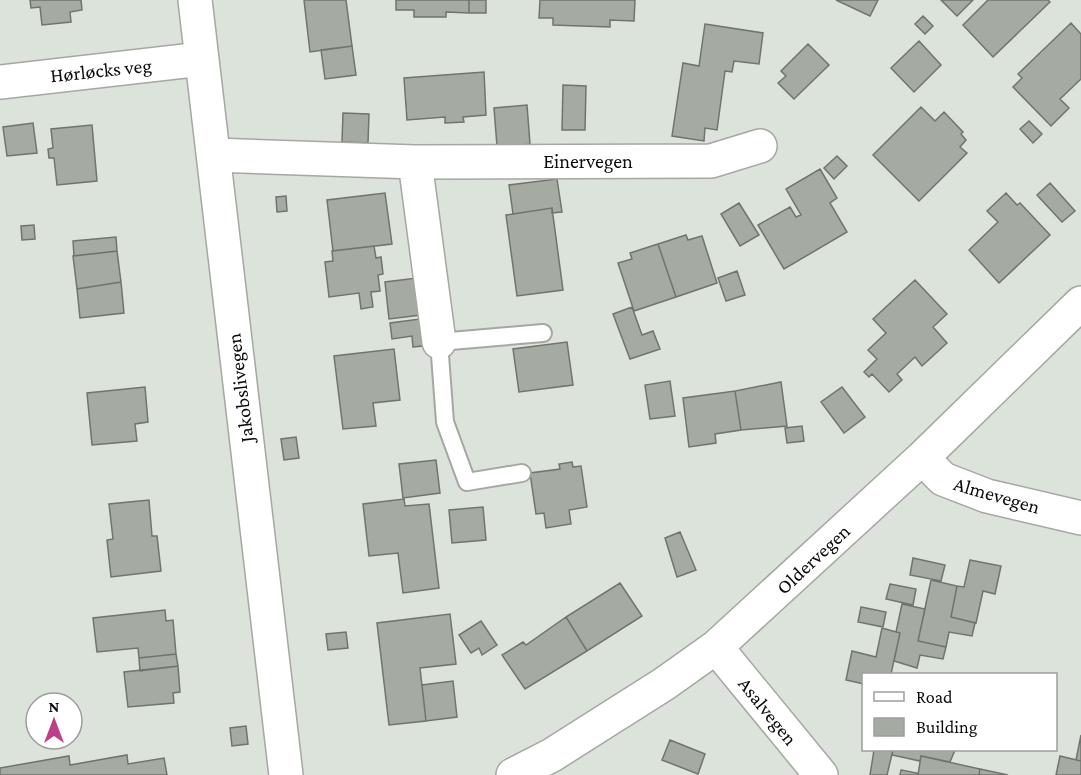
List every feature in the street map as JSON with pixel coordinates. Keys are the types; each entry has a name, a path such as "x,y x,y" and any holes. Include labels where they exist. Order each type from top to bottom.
{"street":[{"name":"Jakobslivegen","path":"195,0 286,775"},
{"name":"Hørløcks veg","path":"0,82 202,59"},
{"name":"Einervegen","path":"214,155 415,162 711,161 759,146"},
{"path":"415,162 439,342"},
{"name":"Oldervegen","path":"513,775 552,755 664,684 716,647 922,458 1081,303"},
{"name":"Almevegen","path":"922,458 943,479 987,496 1081,518"},
{"name":"Asalvegen","path":"716,647 822,775"}],"lane":[{"path":"522,473 467,482 445,422 439,342 543,333"}],"building":[{"path":"30,0 81,0 82,10 70,12 71,22 42,25 40,7 31,8"},
{"path":"304,0 346,0 352,46 310,52"},
{"path":"396,0 469,0 469,13 446,12 446,17 414,17 414,10 396,10"},
{"path":"469,0 486,0 486,13 469,13"},
{"path":"540,0 635,0 634,21 610,20 610,27 553,25 553,18 539,18"},
{"path":"836,0 878,0 870,16"},
{"path":"941,0 973,0 957,16"},
{"path":"988,0 1048,0 1050,2 993,57 963,25"},
{"path":"923,16 933,26 925,34 915,24"},
{"path":"1071,23 1081,34 1081,79 1060,99 1069,108 1051,126 1013,87 1022,78 1018,74"},
{"path":"705,24 763,33 759,64 734,61 732,72 725,71 717,130 705,128 704,141 672,136 683,63 699,66"},
{"path":"919,41 941,65 914,92 891,68"},
{"path":"808,44 829,65 794,99 778,83 786,76 781,71"},
{"path":"352,46 356,75 325,79 321,50"},
{"path":"484,72 486,115 463,117 464,122 445,123 445,117 407,120 404,78"},
{"path":"563,85 586,86 585,130 562,130"},
{"path":"527,105 530,144 508,148 508,145 497,146 494,108"},
{"path":"921,107 935,121 944,112 963,132 961,134 966,140 960,147 967,153 919,201 873,155"},
{"path":"343,113 369,114 368,143 342,142"},
{"path":"1029,121 1042,134 1033,143 1020,129"},
{"path":"33,123 37,153 7,156 3,127"},
{"path":"92,125 97,181 57,185 54,158 49,158 48,149 53,148 51,129"},
{"path":"837,156 847,166 834,179 824,168"},
{"path":"820,169 837,198 830,203 847,232 784,269 758,225 790,207 796,217 801,215 786,189"},
{"path":"557,179 562,212 552,213 552,208 513,214 509,185"},
{"path":"1050,183 1075,211 1062,222 1037,195"},
{"path":"385,193 392,244 333,251 327,200"},
{"path":"1006,193 1017,205 1020,203 1050,235 999,283 969,250 998,222 987,211"},
{"path":"286,196 287,211 277,212 276,197"},
{"path":"739,203 759,235 740,246 721,214"},
{"path":"552,208 563,290 517,296 506,215"},
{"path":"34,225 35,239 22,240 21,226"},
{"path":"686,235 688,240 702,236 717,283 676,297 658,244"},
{"path":"116,237 117,251 74,256 73,241"},
{"path":"658,244 676,297 634,311 618,263 632,259 630,253"},
{"path":"374,246 376,258 381,257 383,274 378,275 380,291 371,292 373,307 361,309 359,293 329,297 325,262 333,261 332,251"},
{"path":"117,251 121,282 77,289 73,256"},
{"path":"737,271 745,295 726,301 718,278"},
{"path":"417,278 421,315 389,319 385,282"},
{"path":"915,280 947,314 933,327 947,343 922,366 915,357 897,374 902,380 889,392 872,374 869,377 864,372 877,359 868,350 886,333 873,319"},
{"path":"121,282 124,313 80,318 77,289"},
{"path":"632,307 642,335 653,331 660,349 630,359 613,314"},
{"path":"420,319 423,346 413,347 412,336 392,339 390,323"},
{"path":"567,342 573,385 519,392 513,349"},
{"path":"394,349 400,400 373,403 376,426 343,429 334,356"},
{"path":"670,381 675,416 650,419 645,385"},
{"path":"781,382 787,426 741,430 735,391"},
{"path":"145,387 148,422 135,424 137,441 92,445 87,393"},
{"path":"842,387 865,417 844,433 821,402"},
{"path":"735,391 741,430 715,434 716,443 689,447 683,398"},
{"path":"802,426 804,441 787,443 785,428"},
{"path":"296,437 299,458 284,460 281,439"},
{"path":"436,460 440,493 403,498 399,464"},
{"path":"572,462 573,467 581,466 587,507 569,510 571,524 546,528 544,513 536,514 530,473 560,469 559,464"},
{"path":"404,499 405,506 429,504 439,588 403,593 398,553 369,556 363,504"},
{"path":"149,500 152,536 157,536 161,571 111,577 107,540 113,539 109,504"},
{"path":"483,507 486,540 452,543 449,510"},
{"path":"680,532 696,570 677,577 665,538"},
{"path":"913,558 945,565 941,581 910,575"},
{"path":"970,560 1001,566 995,594 983,591 976,623 951,617 957,586 964,587"},
{"path":"931,580 957,586 951,617 975,623 972,636 949,632 946,647 918,641"},
{"path":"620,583 642,616 587,651 566,617"},
{"path":"890,584 916,589 913,605 886,599"},
{"path":"902,604 925,609 918,641 946,647 943,659 920,655 917,668 894,661 900,633 896,632"},
{"path":"861,607 886,612 883,627 858,622"},
{"path":"165,610 166,621 173,620 176,654 139,658 138,648 97,652 93,618"},
{"path":"450,614 456,664 420,668 426,721 389,725 377,623"},
{"path":"566,617 587,651 525,689 502,655 523,642 526,645"},
{"path":"481,621 497,645 482,655 479,648 471,653 459,635"},
{"path":"882,628 900,633 891,673 862,673 862,684 846,680 852,651 876,657"},
{"path":"346,632 348,648 328,650 326,634"},
{"path":"176,654 178,666 140,671 139,658"},
{"path":"178,666 180,692 173,693 174,703 128,707 124,672"},
{"path":"453,681 457,717 426,721 422,685"},
{"path":"246,726 248,744 232,746 230,728"},
{"path":"1081,735 1081,761 1076,760"},
{"path":"670,740 705,754 698,774 662,760"},
{"path":"874,751 893,751 887,775 870,775"},
{"path":"893,751 955,751 950,762 921,756 920,761 892,755"},
{"path":"127,755 128,764 164,758 167,775 0,775 0,768 69,756 70,765"},
{"path":"921,756 980,769 979,775 918,775"},
{"path":"1060,756 1081,761 1081,775 1056,775"},
{"path":"980,769 1008,775 979,775"},
{"path":"901,770 917,773 917,775 900,775"}]}
